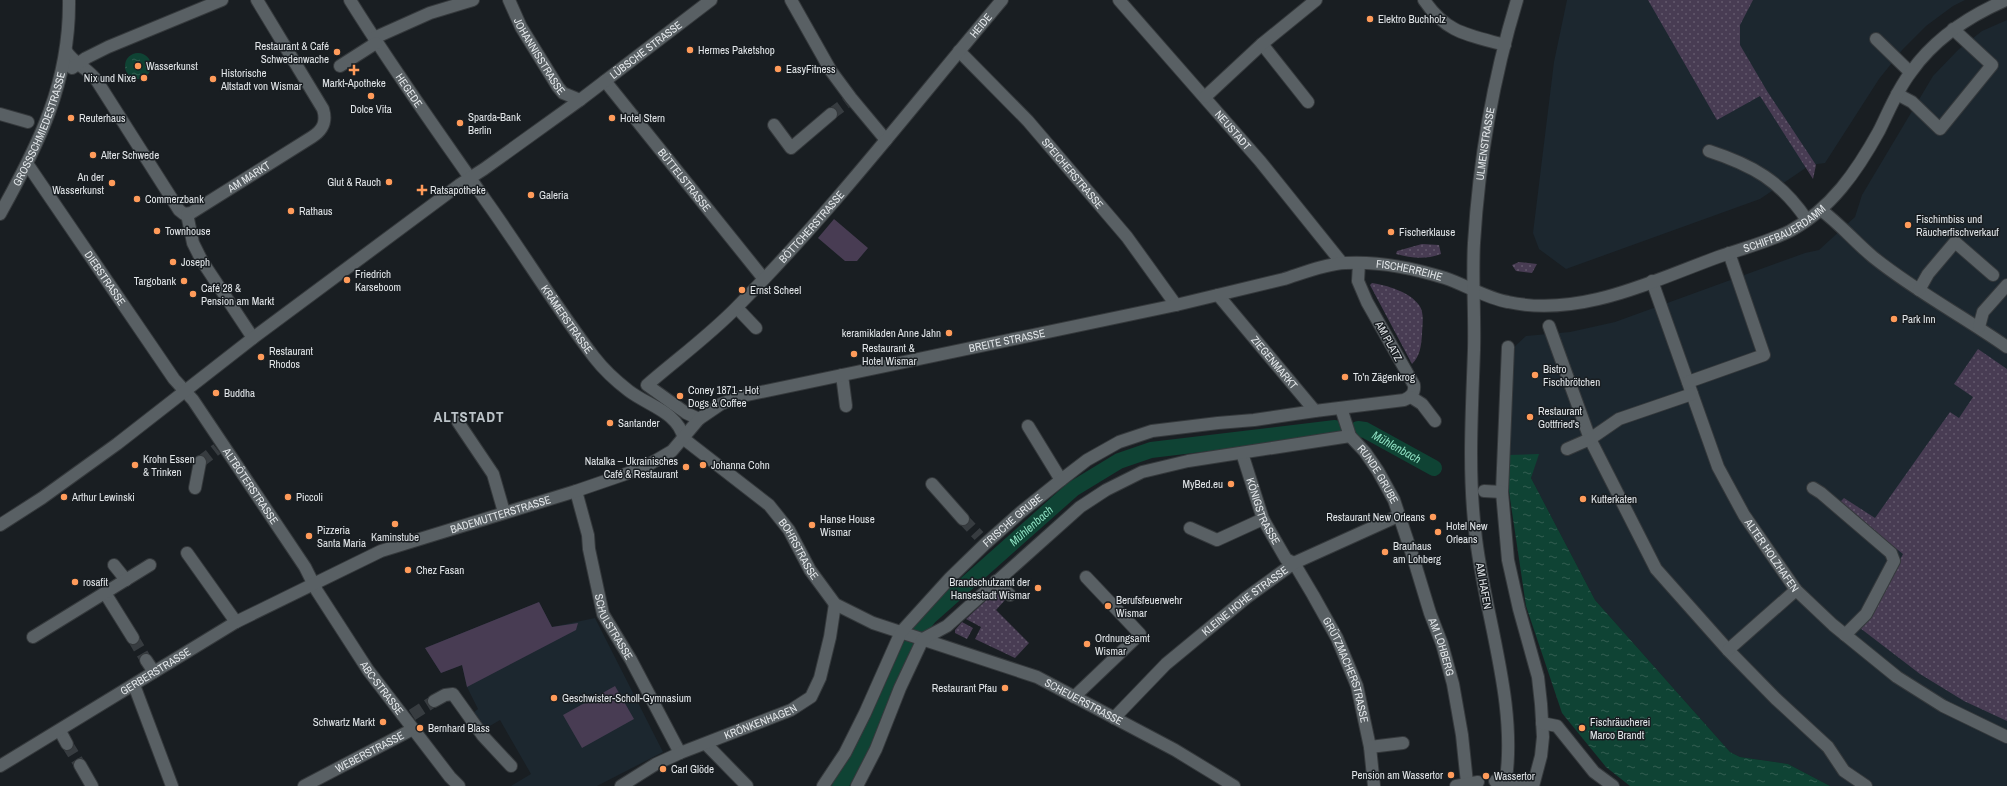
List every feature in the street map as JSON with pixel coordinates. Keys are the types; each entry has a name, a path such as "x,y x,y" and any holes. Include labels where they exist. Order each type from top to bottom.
{"street":[{"name":"GROSSSCHMIEDESTRASSE","path":"0,214 28,165 60,83 66,51 69,0"},
{"path":"60,83 78,64 108,47 222,0"},
{"name":"AM MARKT","path":"187,214 206,206 312,138 321,130 324,123 323,109 257,0"},
{"name":"HEGEDE","path":"350,0 375,40 470,179"},
{"path":"340,66 375,40 423,15 474,0"},
{"name":"JOHANNISSTRASSE","path":"509,0 522,27 558,87 563,93 580,100"},
{"name":"LÜBSCHE STRASSE","path":"0,525 88,466 184,390 253,338 459,185 470,179 580,100 711,0"},
{"path":"791,0 849,100 886,140"},
{"name":"HEIDE","path":"959,51 1002,0"},
{"name":"NEUSTADT","path":"1119,0 1205,97 1342,263"},
{"path":"1205,97 1262,44 1316,0"},
{"path":"1424,0 1438,19 1446,25 1466,34 1505,45"},
{"name":"ULMENSTRASSE","path":"1473,290 1474,244 1482,151 1505,45 1518,0"},
{"name":"SCHIFFBAUERDAMM","path":"1473,290 1506,302 1538,306 1560,306 1605,297 1790,231 1822,210 1835,197 1853,174 1878,132 1910,72 1924,55 1953,29 1985,9 2006,0"},
{"path":"1897,94 1912,102 1940,129 1992,65 1953,29"},
{"path":"1876,39 1910,72"},
{"path":"1262,44 1308,102"},
{"path":"97,81 95,74 96,59 108,47"},
{"path":"66,51 71,59 91,72 179,210 187,214 193,243 202,261 253,338"},
{"name":"BÖTTCHERSTRASSE","path":"699,419 686,413 647,385 737,308 815,224 959,51"},
{"name":"SPEICHERSTRASSE","path":"959,51 1033,127 1127,237 1176,305"},
{"name":"BÜTTELSTRASSE","path":"605,81 764,279"},
{"path":"0,114 28,122"},
{"path":"774,125 791,148 831,114"},
{"path":"1709,151 1735,160 1759,173 1791,197 1807,220"},
{"name":"DIEBSTRASSE","path":"28,165 174,379 184,390"},
{"name":"KRÄMERSTRASSE","path":"470,179 595,358 616,382 673,420 682,431 684,439"},
{"path":"1822,210 1836,221 1846,233 1873,257 1918,290 1979,327 2007,347"},
{"path":"1918,290 1928,274 1955,242 1993,276"},
{"path":"1688,382 1764,355 1729,253"},
{"name":"FISCHERREIHE","path":"1342,263 1384,264 1446,278 1473,290"},
{"name":"BREITE STRASSE","path":"684,439 699,419 721,404 742,396 1176,305 1342,263"},
{"name":"AM PLATZ","path":"1359,263 1358,281 1367,302 1414,385 1414,390 1411,397"},
{"name":"ALTER HOLZHAFEN","path":"1652,281 1722,474 1744,515 1796,590 1845,635 1897,677 1943,706 2007,737"},
{"path":"1979,327 1983,312 2007,285"},
{"name":"AM HAFEN","path":"1473,290 1474,321 1471,438 1475,530 1505,699 1507,748 1502,783"},
{"name":"ZIEGENMARKT","path":"1218,295 1315,410"},
{"path":"737,308 756,328"},
{"path":"1549,326 1590,439 1656,569 1728,650 1776,699 1828,747 1844,771 1866,786"},
{"path":"1508,347 1510,372 1502,492 1508,560 1519,609 1538,677 1542,723 1541,756 1533,786"},
{"path":"842,375 846,406"},
{"name":"ALTBÖTERSTRASSE","path":"184,390 220,447 306,568 314,584"},
{"path":"1567,449 1590,439 1621,418 1692,394"},
{"path":"1315,410 1346,411 1404,400 1411,397 1422,404 1435,421"},
{"name":"FRISCHE GRUBE","path":"823,786 845,753 901,632 982,540 1021,512 1087,460 1119,442 1152,431 1254,420 1315,410"},
{"name":"RUNDE GRUBE","path":"1346,411 1346,438 1365,452 1378,471 1394,500 1398,516"},
{"path":"458,422 493,474 504,512"},
{"path":"1028,426 1061,480"},
{"path":"862,784 900,688 924,639 947,626 1080,507 1106,490 1142,472 1188,461 1346,438"},
{"name":"BADEMUTTERSTRASSE","path":"314,584 381,551 576,491 643,468 672,451 684,439"},
{"name":"BOHRSTRASSE","path":"684,439 768,505 776,513 789,530 810,570 835,604 866,620 924,639"},
{"name":"KÖNIGSTRASSE","path":"1242,454 1263,519 1286,559 1294,563"},
{"path":"195,488 200,462"},
{"path":"932,484 963,519"},
{"path":"1813,488 1821,493 1891,553 1894,562 1866,614 1845,635"},
{"name":"SCHULSTRASSE","path":"576,491 588,535 589,549 603,614 631,660 680,753"},
{"path":"1484,491 1502,492"},
{"name":"KLEINE HOHE STRASSE","path":"1114,718 1166,664 1240,603 1294,563 1398,516"},
{"name":"AM LOHBERG","path":"1398,516 1426,593 1453,684 1462,735 1467,784"},
{"path":"1190,528 1217,540 1263,519"},
{"path":"186,553 236,622"},
{"name":"GRÜTZMACHERSTRASSE","path":"1294,563 1337,638 1357,686 1370,747 1374,786"},
{"path":"33,637 150,565"},
{"path":"114,566 126,580"},
{"path":"1074,697 1140,634 1086,577"},
{"path":"996,581 1010,595"},
{"name":"GERBERSTRASSE","path":"0,766 60,731 236,622 314,584"},
{"name":"ABC-STRASSE","path":"314,584 368,670 410,721 450,778 459,786"},
{"path":"1728,650 1796,590"},
{"path":"105,593 132,638"},
{"name":"KRÖNKENHAGEN","path":"622,786 656,764 680,753 791,710 811,697 820,678 830,637 835,604"},
{"name":"SCHEUERSTRASSE","path":"924,639 1029,674 1175,750 1234,786"},
{"path":"146,660 154,672"},
{"path":"134,685 172,786"},
{"path":"434,701 445,695 453,694 483,736 511,766"},
{"name":"WEBERSTRASSE","path":"304,786 410,721"},
{"path":"1542,723 1557,726 1594,772 1613,786"},
{"path":"60,731 67,744"},
{"path":"1370,747 1403,743"},
{"path":"706,744 747,786"},
{"path":"80,765 92,786"},
{"path":"1502,783 1516,781 1528,786"}],"shaded area":[{"path":"1567,0 1965,0 1953,6 1926,26 1903,49 1879,79 1825,163 1810,165 1760,199 1566,269 1539,249 1533,233 1554,62"},
{"path":"1648,0 1753,0 1740,25 1740,45 1767,91 1816,165 1813,179 1760,96 1717,120"},
{"path":"2007,20 2007,786 1830,786 1788,764 1740,757 1730,752 1595,600 1531,478 1536,461 1508,455 1513,348 1526,336 1570,332 1615,322 1805,253 1819,250 1855,217 1862,195 1933,76 1958,50 1982,31"},
{"path":"834,219 868,248 857,261 845,261 818,238"},
{"path":"1422,244 1439,245 1441,254 1418,258 1396,254 1397,251"},
{"path":"1519,262 1537,264 1532,273 1516,271 1512,265"},
{"path":"1372,283 1391,287 1410,296 1421,308 1423,320 1420,351 1412,364 1370,285"},
{"path":"1978,349 2007,369 2007,721 1964,701 1920,674 1860,628 1872,615 1903,554 1839,503 1844,498 1875,518 1950,412 1959,418 1973,397 1954,384"},
{"path":"998,589 1006,599 996,610 1029,643 1015,658 975,639 981,627 966,619"},
{"name":"Geschwister-Scholl-Gymnasium","path":"539,602 552,627 595,618 663,752 597,786 511,786 531,774 500,720 483,730 473,713 478,709 467,687 462,665 441,673 425,648"},
{"path":"539,602 552,627 578,623 576,630 467,687 462,665 441,673 425,648"},
{"path":"962,622 973,628 967,639 955,633 955,630"},
{"path":"615,686 634,719 582,748 563,715"}],"water":[{"name":"Wasserkunst","path":"138,53 147,57 151,66 147,75 138,79 129,75 125,66 129,57"},
{"path":"1539,454 1531,478 1595,600 1730,752 1740,757 1788,764 1830,786 1630,786 1606,767 1562,713 1526,606 1507,478 1508,455"}],"waterway":[{"name":"Mühlenbach","path":"840,786 856,759 904,649 929,617 1073,489 1119,461 1151,450 1335,428"},
{"name":"Mühlenbach","path":"1358,429 1365,430 1434,468"}],"tunnel":[{"path":"831,114 846,103"},
{"path":"200,462 217,449"},
{"path":"963,519 979,536"},
{"path":"133,638 146,660"},
{"path":"412,715 434,701"},
{"path":"67,744 80,765"}],"place":[{"name":"Elektro Buchholz","path":"1370,19"},
{"name":"Hermes Paketshop","path":"690,50"},
{"name":"Restaurant & Café Schwedenwache","path":"337,52"},
{"name":"Wasserkunst","path":"138,66"},
{"name":"EasyFitness","path":"778,69"},
{"name":"Markt-Apotheke","path":"354,70"},
{"name":"Nix und Nixe","path":"144,78"},
{"name":"Historische Altstadt von Wismar","path":"213,79"},
{"name":"Dolce Vita","path":"371,96"},
{"name":"Reuterhaus","path":"71,118"},
{"name":"Hotel Stern","path":"612,118"},
{"name":"Sparda-Bank Berlin","path":"460,123"},
{"name":"Alter Schwede","path":"93,155"},
{"name":"Glut & Rauch","path":"389,182"},
{"name":"An der Wasserkunst","path":"112,183"},
{"name":"Ratsapotheke","path":"422,190"},
{"name":"Galeria","path":"531,195"},
{"name":"Commerzbank","path":"137,199"},
{"name":"Rathaus","path":"291,211"},
{"name":"Fischimbiss und Räucherfischverkauf","path":"1908,225"},
{"name":"Townhouse","path":"157,231"},
{"name":"Fischerklause","path":"1391,232"},
{"name":"Joseph","path":"173,262"},
{"name":"Friedrich Karseboom","path":"347,280"},
{"name":"Targobank","path":"184,281"},
{"name":"Ernst Scheel","path":"742,290"},
{"name":"Café 28 & Pension am Markt","path":"193,294"},
{"name":"Park Inn","path":"1894,319"},
{"name":"keramikladen Anne Jahn","path":"949,333"},
{"name":"Restaurant & Hotel Wismar","path":"854,354"},
{"name":"Restaurant Rhodos","path":"261,357"},
{"name":"Bistro Fischbrötchen","path":"1535,375"},
{"name":"To'n Zägenkrog","path":"1345,377"},
{"name":"Buddha","path":"216,393"},
{"name":"Coney 1871 - Hot Dogs & Coffee","path":"680,396"},
{"name":"Restaurant Gottfried's","path":"1530,417"},
{"name":"Santander","path":"610,423"},
{"name":"Krohn Essen & Trinken","path":"135,465"},
{"name":"Johanna Cohn","path":"703,465"},
{"name":"Natalka – Ukrainisches Café & Restaurant","path":"686,467"},
{"name":"MyBed.eu","path":"1231,484"},
{"name":"Arthur Lewinski","path":"64,497"},
{"name":"Piccoli","path":"288,497"},
{"name":"Kutterkaten","path":"1583,499"},
{"name":"Restaurant New Orleans","path":"1433,517"},
{"name":"Kaminstube","path":"395,524"},
{"name":"Hanse House Wismar","path":"812,525"},
{"name":"Hotel New Orleans","path":"1438,532"},
{"name":"Pizzeria Santa Maria","path":"309,536"},
{"name":"Brauhaus am Lohberg","path":"1385,552"},
{"name":"Chez Fasan","path":"408,570"},
{"name":"rosafit","path":"75,582"},
{"name":"Brandschutzamt der Hansestadt Wismar","path":"1038,588"},
{"name":"Berufsfeuerwehr Wismar","path":"1108,606"},
{"name":"Ordnungsamt Wismar","path":"1087,644"},
{"name":"Restaurant Pfau","path":"1005,688"},
{"name":"Geschwister-Scholl-Gymnasium","path":"554,698"},
{"name":"Schwartz Markt","path":"383,722"},
{"name":"Bernhard Blass","path":"420,728"},
{"name":"Fischräucherei Marco Brandt","path":"1582,728"},
{"name":"Carl Glöde","path":"663,769"},
{"name":"Pension am Wassertor","path":"1451,775"},
{"name":"Wassertor","path":"1486,776"}],"district":[{"name":"ALTSTADT","path":"469,417"}]}
